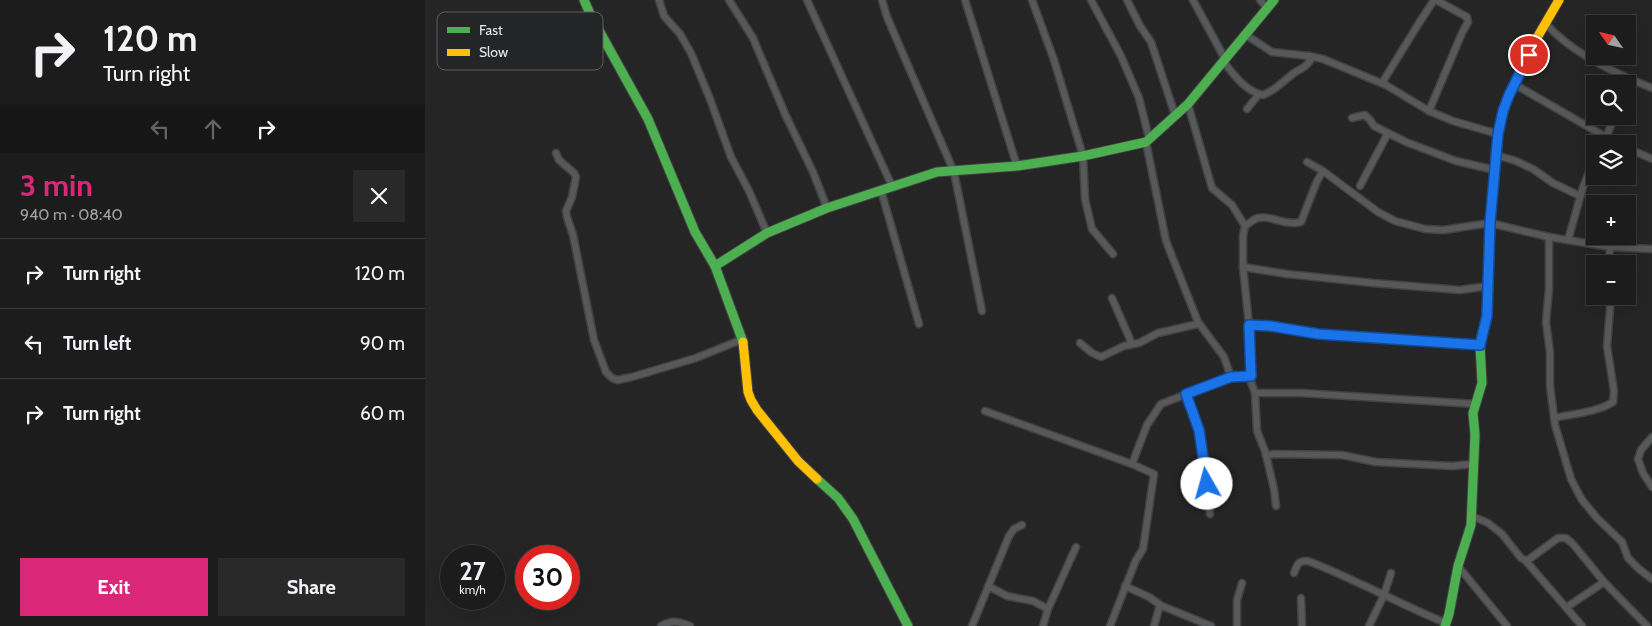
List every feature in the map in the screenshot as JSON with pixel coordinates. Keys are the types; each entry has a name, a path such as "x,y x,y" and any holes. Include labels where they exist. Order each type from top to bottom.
{"street":[{"path":"584,0 589,12"},
{"path":"659,0 664,16 680,34 691,52 731,157 749,191 767,232"},
{"path":"729,0 753,38 785,114 813,172 827,208"},
{"path":"807,0 892,186"},
{"path":"882,0 887,17 954,172 982,311"},
{"path":"965,0 1017,166"},
{"path":"1032,0 1054,60 1083,156 1085,199 1093,229 1113,254"},
{"path":"1091,0 1121,56 1139,98 1166,241 1198,324 1224,357 1231,377"},
{"path":"1127,0 1140,26 1151,42 1175,115"},
{"path":"1193,0 1224,60 1239,81 1259,94 1268,93 1295,72 1304,69 1310,62 1309,56"},
{"path":"1260,0 1267,8"},
{"path":"715,266 767,232 827,208 937,172 1017,166 1083,156 1147,140 1188,104 1274,0"},
{"path":"1382,83 1435,0 1467,17 1468,22 1429,111"},
{"path":"1294,574 1298,563 1303,560 1308,561 1358,582 1446,625 1458,566 1472,516 1475,435 1473,413 1482,383 1480,345 1487,316 1490,223 1498,134 1503,111 1514,84 1534,43 1559,0"},
{"path":"1546,24 1557,36 1618,75"},
{"path":"1246,35 1272,52 1323,59 1382,83 1429,111 1453,121 1498,134"},
{"path":"603,38 648,119 695,232 715,266 743,340 748,392 751,400 798,461 837,498 853,518 908,626"},
{"path":"1636,83 1652,88"},
{"path":"1514,84 1595,135"},
{"path":"1247,109 1259,94"},
{"path":"1188,104 1211,188 1231,205 1245,226"},
{"path":"1352,118 1365,115 1374,126 1406,142 1456,161 1495,170"},
{"path":"1360,186 1388,133"},
{"path":"1636,152 1652,159"},
{"path":"556,153 559,160 576,177 572,197 566,211 567,218 573,234 594,340 603,366 612,378 617,380 632,377 696,358 743,340"},
{"path":"1495,155 1516,161 1533,169 1553,183 1580,196"},
{"path":"1307,162 1378,212 1395,221 1443,230 1490,223 1549,237 1610,247 1652,249"},
{"path":"1275,506 1274,489 1257,430 1243,267 1243,236 1245,226 1256,218 1292,224 1301,222 1317,181 1323,172"},
{"path":"1568,240 1586,179"},
{"path":"881,190 919,324"},
{"path":"1549,237 1549,288 1546,322 1550,386 1554,418 1571,480 1582,500 1597,518 1622,542 1628,558 1652,579"},
{"path":"1610,247 1610,255"},
{"path":"1243,267 1287,274 1460,290 1488,286"},
{"path":"1112,298 1133,344"},
{"path":"1554,418 1608,405 1613,402 1614,390 1607,346 1610,305"},
{"path":"1080,343 1101,357 1117,349 1139,343 1158,333 1198,324"},
{"path":"1249,325 1270,326 1318,334 1480,345"},
{"path":"1132,464 1147,424 1161,404 1231,377 1251,376"},
{"path":"1255,393 1301,393 1476,404"},
{"path":"1186,394 1199,430 1210,514"},
{"path":"985,411 1132,464 1154,474 1143,549 1136,560 1110,626"},
{"path":"1652,437 1645,444 1638,459 1643,473 1652,487"},
{"path":"1266,456 1274,454 1342,455 1383,462 1452,466 1474,464"},
{"path":"1472,516 1488,523 1502,534 1521,558 1525,560 1583,626"},
{"path":"972,626 1009,536 1014,529 1022,525"},
{"path":"1525,560 1531,558 1558,538 1563,538 1573,544 1604,582 1647,626 1652,622"},
{"path":"1043,626 1048,609 1076,546"},
{"path":"1458,566 1507,626"},
{"path":"1369,626 1384,595 1391,573"},
{"path":"1567,607 1604,582"},
{"path":"1237,626 1237,600 1242,583"},
{"path":"988,586 1007,596 1033,601 1048,609"},
{"path":"1125,586 1149,597 1160,605 1211,626"},
{"path":"1301,598 1302,626"},
{"path":"1153,626 1160,605"},
{"path":"661,626 667,622 675,621 689,626"}],"traffic: fast":[{"path":"584,0 589,12"},
{"path":"715,266 767,233 827,208 937,172 1017,166 1083,156 1146,142 1188,104 1274,0"},
{"path":"603,38 648,119 695,232 715,266 743,342"},
{"path":"1445,626 1458,566 1471,525 1475,435 1473,413 1482,383 1480,345 1487,316 1490,223 1498,134 1509,95 1527,58"},
{"path":"817,479 838,498 853,519 908,626"}],"traffic: slow":[{"path":"1527,58 1559,0"},
{"path":"743,342 748,392 751,400 798,461 817,479"}],"route":[{"path":"1207,484 1199,430 1186,394 1231,377 1251,376 1249,325 1270,326 1318,334 1480,345 1487,316 1490,223 1498,134 1509,95 1529,55"}]}
